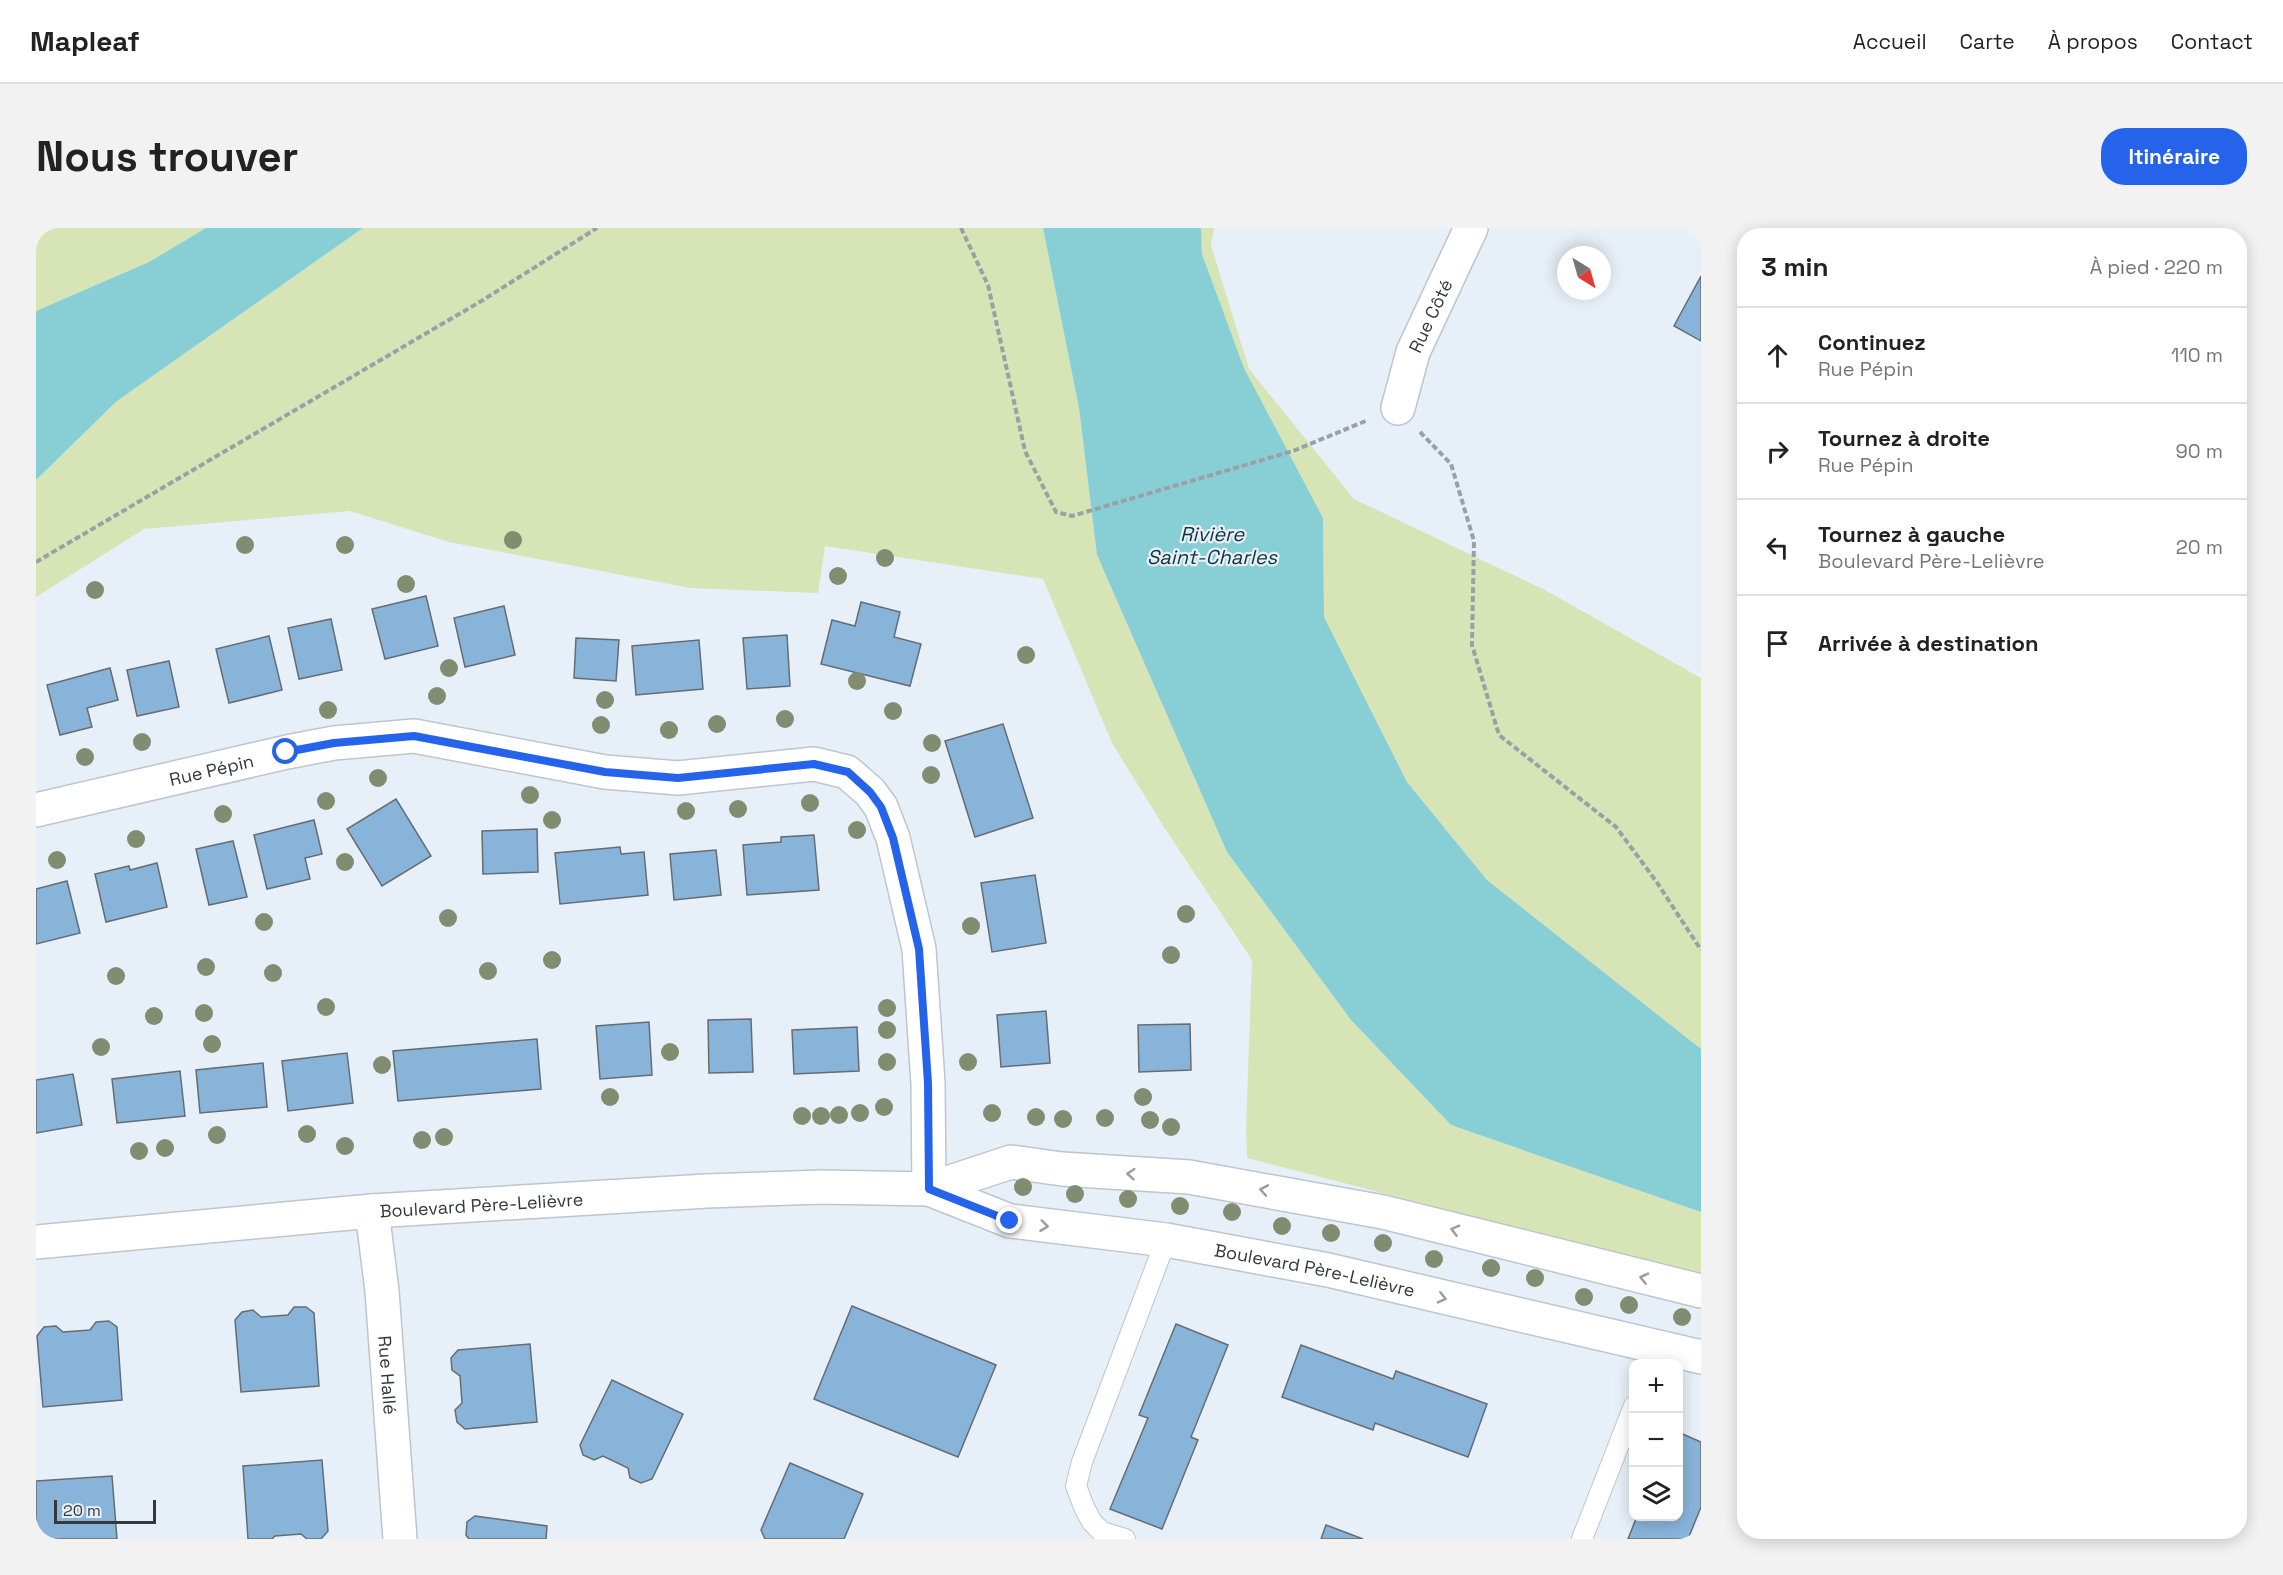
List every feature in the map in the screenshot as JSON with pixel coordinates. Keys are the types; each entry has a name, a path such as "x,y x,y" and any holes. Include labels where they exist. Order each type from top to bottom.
{"main road":[{"name":"Rue Côté","path":"1398,408 1413,352 1471,228"},
{"name":"Rue Pépin","path":"36,810 286,752 334,743 414,736 605,772 678,778 814,764 848,772 870,792 881,807 893,838 919,949 928,1083 929,1189"},
{"name":"Boulevard Père-Lelièvre","path":"36,1242 372,1211 707,1191 822,1187 929,1189 1011,1162 1062,1169 1189,1177 1383,1212 1701,1291"},
{"name":"Boulevard Père-Lelièvre","path":"929,1189 1010,1221 1166,1240 1328,1270 1650,1355 1701,1357"},
{"name":"Rue Hallé","path":"372,1211 382,1291 400,1539"}],"lane":[{"path":"1125,1539 1102,1532 1092,1522 1084,1508 1077,1486 1082,1462 1166,1240"},
{"path":"1582,1539 1631,1413"}],"path":[{"path":"36,562 483,300 597,228"},
{"path":"962,228 988,285 1025,451 1056,512 1072,516 1293,451 1398,408 1451,464 1474,541 1472,645 1498,735 1616,827 1656,880 1701,950"}],"green space":[{"path":"36,228 206,228 149,262 36,311"},
{"path":"363,228 1043,228 1079,408 1097,555 1227,852 1351,1020 1451,1125 1701,1212 1701,1275 1247,1158 1252,960 1164,827 1112,743 1043,579 825,546 818,593 690,588 449,542 350,511 144,529 36,597 36,480 117,401"},
{"path":"1201,228 1214,228 1211,245 1249,369 1354,499 1545,590 1701,678 1701,1049 1487,880 1407,782 1324,617 1323,518 1244,368 1202,254"}],"water":[{"path":"206,228 363,228 117,401 36,480 36,311 149,262"},
{"name":"Rivière Saint-Charles","path":"1043,228 1201,228 1202,254 1244,368 1323,518 1324,617 1407,782 1487,880 1701,1049 1701,1212 1451,1125 1351,1020 1227,852 1097,555 1079,408"}],"building":[{"path":"1701,276 1701,341 1674,326"},
{"path":"426,596 438,646 385,659 372,609"},
{"path":"861,602 900,612 894,637 921,644 910,686 821,664 832,620 855,626"},
{"path":"504,606 515,655 465,667 454,618"},
{"path":"331,619 342,670 299,679 288,628"},
{"path":"787,635 790,686 747,689 743,638"},
{"path":"269,636 282,690 229,703 216,649"},
{"path":"576,638 619,640 616,681 574,678"},
{"path":"699,640 703,689 636,695 632,646"},
{"path":"169,661 179,707 137,716 127,670"},
{"path":"110,668 118,700 87,708 92,727 60,735 47,685"},
{"path":"1003,724 1033,818 975,837 945,741"},
{"path":"396,799 431,856 382,886 347,829"},
{"path":"314,820 322,854 305,858 310,879 267,889 254,835"},
{"path":"537,829 538,872 483,874 482,831"},
{"path":"814,835 819,890 747,895 743,845 781,842 781,837"},
{"path":"233,841 247,897 209,905 196,849"},
{"path":"620,847 621,854 644,852 648,895 560,904 555,853"},
{"path":"716,850 721,895 674,900 670,854"},
{"path":"157,863 167,907 106,922 95,874 129,866 130,870"},
{"path":"1035,875 1046,943 992,952 981,883"},
{"path":"67,881 80,933 36,944 36,889"},
{"path":"1046,1011 1050,1063 1001,1067 997,1015"},
{"path":"751,1019 753,1072 709,1073 708,1020"},
{"path":"649,1022 652,1075 600,1079 596,1026"},
{"path":"1190,1024 1191,1070 1139,1072 1138,1025"},
{"path":"857,1027 859,1071 794,1074 792,1030"},
{"path":"537,1039 541,1089 398,1101 393,1051"},
{"path":"347,1053 353,1103 288,1111 282,1061"},
{"path":"263,1063 267,1107 200,1113 196,1070"},
{"path":"180,1071 185,1116 117,1123 112,1079"},
{"path":"73,1074 82,1125 36,1133 36,1080"},
{"path":"852,1306 996,1365 958,1457 814,1399"},
{"path":"294,1307 306,1307 314,1313 319,1386 241,1392 235,1320 242,1312 253,1310 261,1317 288,1315"},
{"path":"109,1321 117,1327 122,1400 43,1407 37,1336 44,1327 56,1326 63,1332 90,1330 96,1322"},
{"path":"1176,1324 1228,1345 1191,1437 1198,1440 1162,1529 1110,1509 1148,1418 1139,1415"},
{"path":"530,1344 537,1422 465,1429 457,1422 455,1410 462,1403 460,1376 452,1370 451,1358 458,1350"},
{"path":"1301,1345 1393,1379 1396,1371 1487,1404 1468,1457 1375,1423 1373,1430 1282,1397"},
{"path":"612,1380 683,1414 652,1479 641,1483 630,1478 628,1468 603,1456 594,1460 583,1455 580,1445"},
{"path":"1683,1434 1701,1442 1701,1507 1688,1539 1628,1539 1635,1521 1683,1521"},
{"path":"322,1460 328,1531 321,1539 307,1539 301,1534 275,1536 272,1539 248,1539 243,1466"},
{"path":"790,1463 863,1494 844,1539 765,1539 761,1530"},
{"path":"112,1476 117,1539 36,1539 36,1481"},
{"path":"475,1516 547,1526 546,1539 469,1539 466,1535 467,1522"},
{"path":"1326,1525 1363,1539 1321,1539"}],"route":[{"path":"286,752 334,743 414,736 605,772 678,778 814,764 848,772 870,792 881,807 893,838 919,949 928,1083 929,1189 1010,1221"}]}
